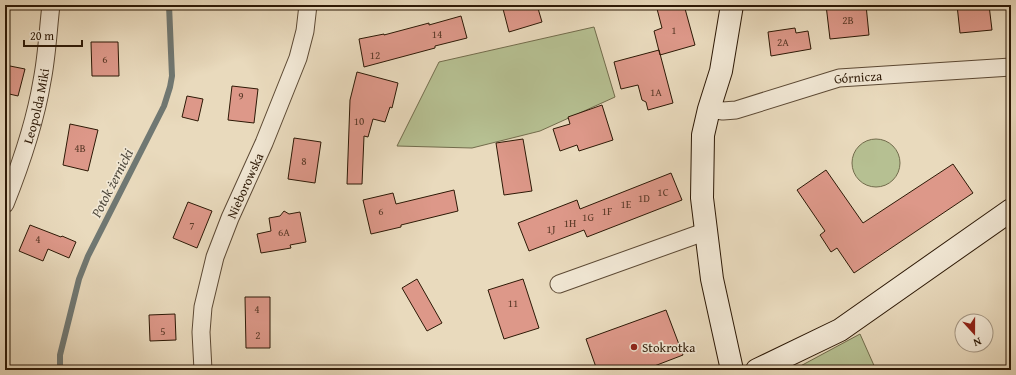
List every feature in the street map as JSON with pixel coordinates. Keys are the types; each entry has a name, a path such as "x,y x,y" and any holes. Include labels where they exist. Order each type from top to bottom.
{"street":[{"name":"Leopolda Miki","path":"5,204 28,142 42,81 51,5"},
{"name":"Nieborowska","path":"203,370 201,332 203,307 215,257 230,218 264,143 298,58 305,31 308,5"},
{"path":"732,5 721,71 709,109 703,135 702,198 712,279 732,370"},
{"name":"Górnicza","path":"709,109 723,111 736,110 839,78 1011,67"},
{"path":"757,370 840,330 1011,210"},
{"path":"559,284 706,231"}],"green space":[{"path":"594,27 615,97 540,131 472,148 397,146 439,62"},
{"path":"871,139 881,139 893,146 900,158 900,168 893,180 881,187 871,187 863,183 856,176 852,168 852,158 856,150 863,143"},
{"path":"860,334 876,370 793,370"}],"building":[{"path":"502,5 537,5 542,22 509,32"},
{"path":"656,5 684,5 695,45 660,55 654,31 662,28"},
{"path":"826,5 866,5 869,35 830,39"},
{"path":"957,5 989,5 992,30 960,33"},
{"path":"461,16 467,38 364,67 359,39 384,35 429,23 429,25"},
{"path":"795,28 796,33 808,31 811,49 771,56 768,32"},
{"path":"91,42 118,42 119,76 92,76"},
{"path":"659,50 673,103 648,110 646,102 642,100 638,85 621,89 614,62"},
{"path":"5,65 25,69 18,96 5,93"},
{"path":"357,72 398,83 392,108 390,107 385,122 373,119 368,137 364,136 362,184 347,184 350,100"},
{"path":"232,86 258,89 254,123 228,120"},
{"path":"187,96 203,99 198,121 182,117"},
{"path":"602,105 613,140 579,151 577,145 560,151 553,129 570,124 568,117"},
{"path":"70,124 98,130 88,171 63,165"},
{"path":"294,138 321,142 315,183 288,179"},
{"path":"523,139 532,191 504,195 496,143"},
{"path":"953,164 973,193 854,273 837,248 831,252 820,235 825,231 797,190 826,170 863,223"},
{"path":"671,173 682,200 587,237 584,230 529,251 518,223 577,200 580,209"},
{"path":"454,190 458,211 371,234 363,200 393,193 396,204"},
{"path":"188,202 212,211 197,248 173,238"},
{"path":"284,211 289,214 300,212 306,242 290,245 291,248 261,253 257,234 271,231 269,218 280,216"},
{"path":"30,225 76,242 69,258 48,249 43,261 19,251"},
{"path":"417,279 442,323 427,331 402,288"},
{"path":"523,279 539,328 504,339 488,290"},
{"path":"245,297 270,297 270,348 246,348"},
{"name":"Stokrotka","path":"666,310 683,355 644,370 597,370 586,339"},
{"path":"175,314 176,340 150,341 149,315"}],"waterway":[{"name":"Potok żernicki","path":"60,370 60,355 79,279 88,256 164,106 170,87 172,76 169,5"}],"place":[{"name":"Stokrotka","path":"634,347"}]}
